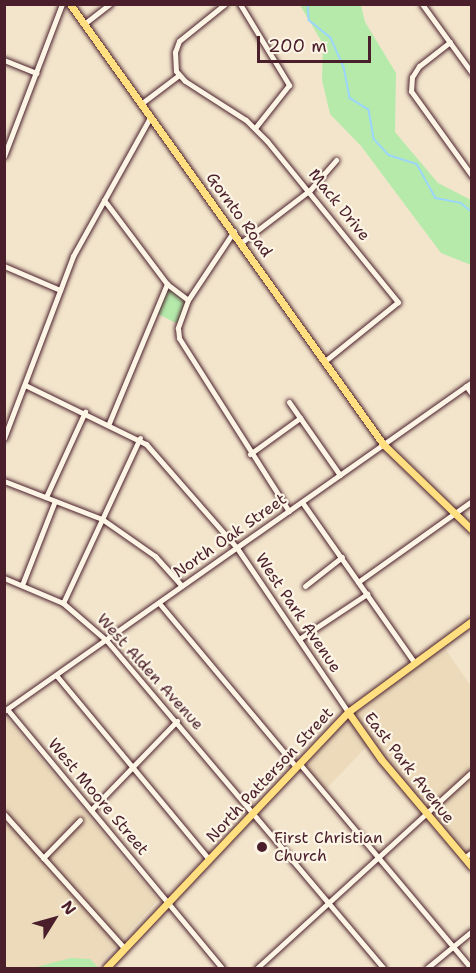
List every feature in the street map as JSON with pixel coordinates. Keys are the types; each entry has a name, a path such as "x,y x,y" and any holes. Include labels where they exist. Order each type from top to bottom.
{"main road":[{"name":"Gornto Road","path":"70,4 242,242 383,444 471,530"},
{"name":"North Patterson Street","path":"106,969 348,712 471,621"},
{"name":"East Park Avenue","path":"348,712 471,867"}],"street":[{"path":"4,156 62,4"},
{"path":"84,24 110,4"},
{"path":"142,103 179,75 174,58 179,41 225,4"},
{"path":"240,4 289,85 255,128"},
{"path":"422,4 471,73"},
{"path":"450,42 419,66 412,77 411,91 471,176"},
{"path":"4,60 36,73"},
{"name":"Mack Drive","path":"179,75 255,128 310,190 398,302 325,361"},
{"path":"4,438 60,290 104,200 152,116"},
{"path":"242,242 310,190 336,159"},
{"path":"104,200 167,284 188,300"},
{"path":"234,231 188,300 178,328 179,338 228,409 250,454 289,511"},
{"path":"4,266 60,290"},
{"path":"109,423 167,284"},
{"name":"North Oak Street","path":"6,710 471,382"},
{"name":"West Park Avenue","path":"25,385 140,438 237,548 348,712"},
{"path":"466,386 471,394"},
{"path":"288,402 340,475"},
{"path":"46,497 85,412"},
{"path":"250,454 300,418"},
{"path":"63,603 140,438"},
{"path":"4,481 102,519 155,556 182,586"},
{"path":"22,585 55,501"},
{"path":"358,582 471,501"},
{"path":"302,502 414,662"},
{"path":"305,586 342,557"},
{"name":"West Alden Avenue","path":"4,578 63,603 107,640 383,969"},
{"path":"299,639 367,594"},
{"path":"159,603 471,969"},
{"path":"56,675 209,859"},
{"name":"West Moore Street","path":"6,710 222,969"},
{"path":"91,810 177,721"},
{"path":"257,969 425,811 471,772"},
{"path":"4,814 125,949"},
{"path":"43,858 80,820"},
{"path":"464,858 471,852"},
{"path":"427,969 471,931"}],"shaded area":[{"path":"444,647 471,686 471,856 468,859 372,741 326,789 305,767 348,719"},
{"path":"6,717 158,900 98,965 101,968 5,968"}],"green space":[{"path":"300,5 361,5 365,22 396,73 395,132 438,183 471,200 471,265 441,253 361,146 330,114 322,80 323,44"},
{"path":"169,289 185,302 178,324 154,312 163,290"},
{"path":"71,958 90,959 98,967 32,968"}],"waterway":[{"path":"308,4 309,20 331,38 344,67 350,98 369,110 374,139 389,155 417,164 436,198 461,203 472,212"}],"place":[{"name":"First Christian Church","path":"262,847"}]}
